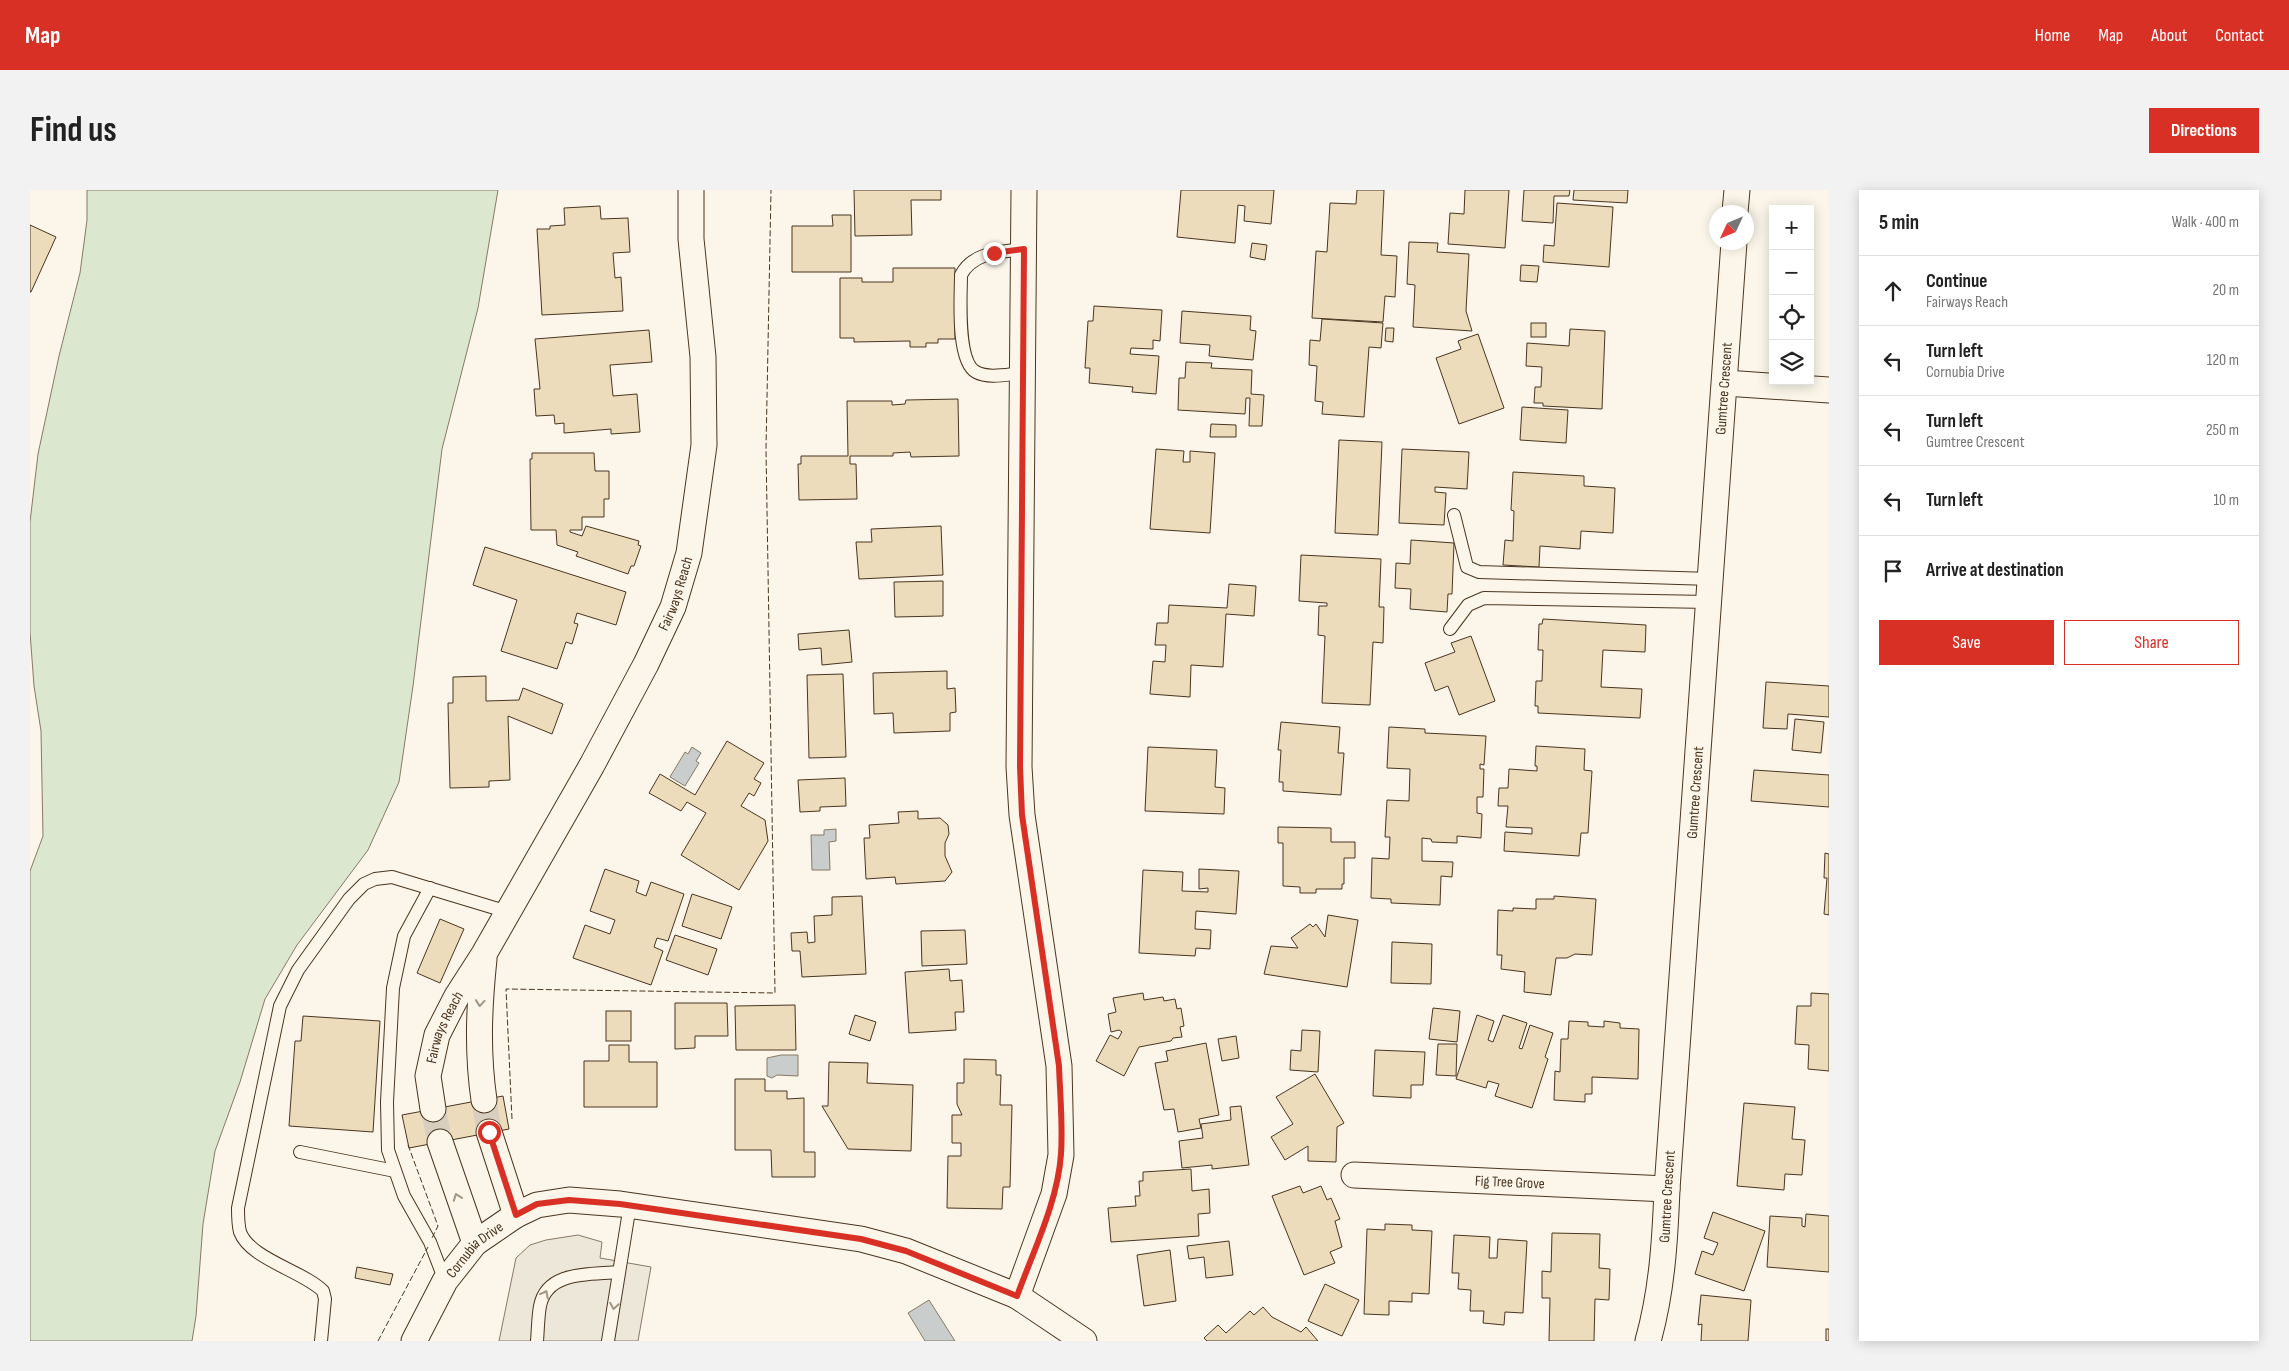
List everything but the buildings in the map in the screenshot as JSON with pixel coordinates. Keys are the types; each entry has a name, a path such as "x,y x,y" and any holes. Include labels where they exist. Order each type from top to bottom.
{"street":[{"name":"Fairways Reach","path":"433,1109 428,1076 437,1035 457,996 508,912 646,664 673,607 689,553 704,445 703,357 690,239 692,190"},
{"path":"1017,1296 1054,1194 1061,1155 1059,1066 1021,805 1024,190"},
{"path":"1736,205 1737,190"},
{"name":"Gumtree Crescent","path":"1648,1341 1655,1315 1665,1253 1667,1189 1733,250"},
{"path":"1725,383 1829,390"},
{"name":"Fairways Reach","path":"484,954 479,1014 479,1071 484,1100"},
{"path":"489,1132 516,1215"},
{"path":"440,1142 457,1196 475,1243"},
{"name":"Fig Tree Grove","path":"1354,1175 1667,1189"},
{"name":"Cornubia Drive","path":"414,1341 445,1281 475,1243 516,1215 537,1204 569,1200 630,1205 861,1239 906,1251 1017,1296 1084,1341"}],"lane":[{"path":"1023,373 986,375 974,371 966,360 962,341 961,274 966,265 976,258 994,253 1024,249"},
{"path":"1454,515 1467,567 1471,570 1710,590"},
{"path":"1450,629 1468,605 1484,598 1710,590"},
{"path":"321,1341 325,1299 323,1291 256,1250 240,1233 238,1222 238,1208 280,1006 298,970 349,899 364,884 382,876 392,876 508,912"},
{"path":"430,888 404,936 393,988 387,1102 388,1150 404,1196 430,1242 445,1281"},
{"path":"300,1152 394,1171"},
{"path":"608,1341 630,1205"},
{"path":"537,1341 540,1304 544,1294 554,1282 564,1278 619,1272"}],"green space":[{"path":"87,190 498,190 478,308 442,449 413,686 399,782 368,850 297,945 265,999 240,1082 215,1151 203,1224 196,1316 192,1341 30,1341 30,871 43,836 41,731 34,686 30,632 30,522 38,454 59,356 80,273 87,220"}],"shaded area":[{"path":"692,747 701,753 696,761 699,763 685,786 670,777 685,752 688,754"},
{"path":"836,829 836,841 829,842 830,870 812,870 811,835 824,835 824,830"},
{"path":"781,1055 798,1055 798,1076 777,1075 772,1078 767,1076 767,1058"},
{"path":"578,1235 602,1242 600,1258 651,1267 638,1341 499,1341 516,1258 530,1245 546,1240"},
{"path":"929,1300 955,1341 925,1341 908,1313"}],"tunnel":[{"path":"484,1100 489,1132"},
{"path":"433,1109 440,1142"}],"fence":[{"path":"512,1119 506,989 775,993 766,449 771,190"},
{"path":"408,1145 438,1226 432,1238"},
{"path":"378,1341 428,1247"}],"route":[{"path":"489,1132 516,1215 537,1204 569,1200 620,1204 861,1239 906,1251 1017,1296 1054,1194 1061,1155 1061,1104 1059,1066 1022,815 1020,767 1024,249 994,253"}]}
